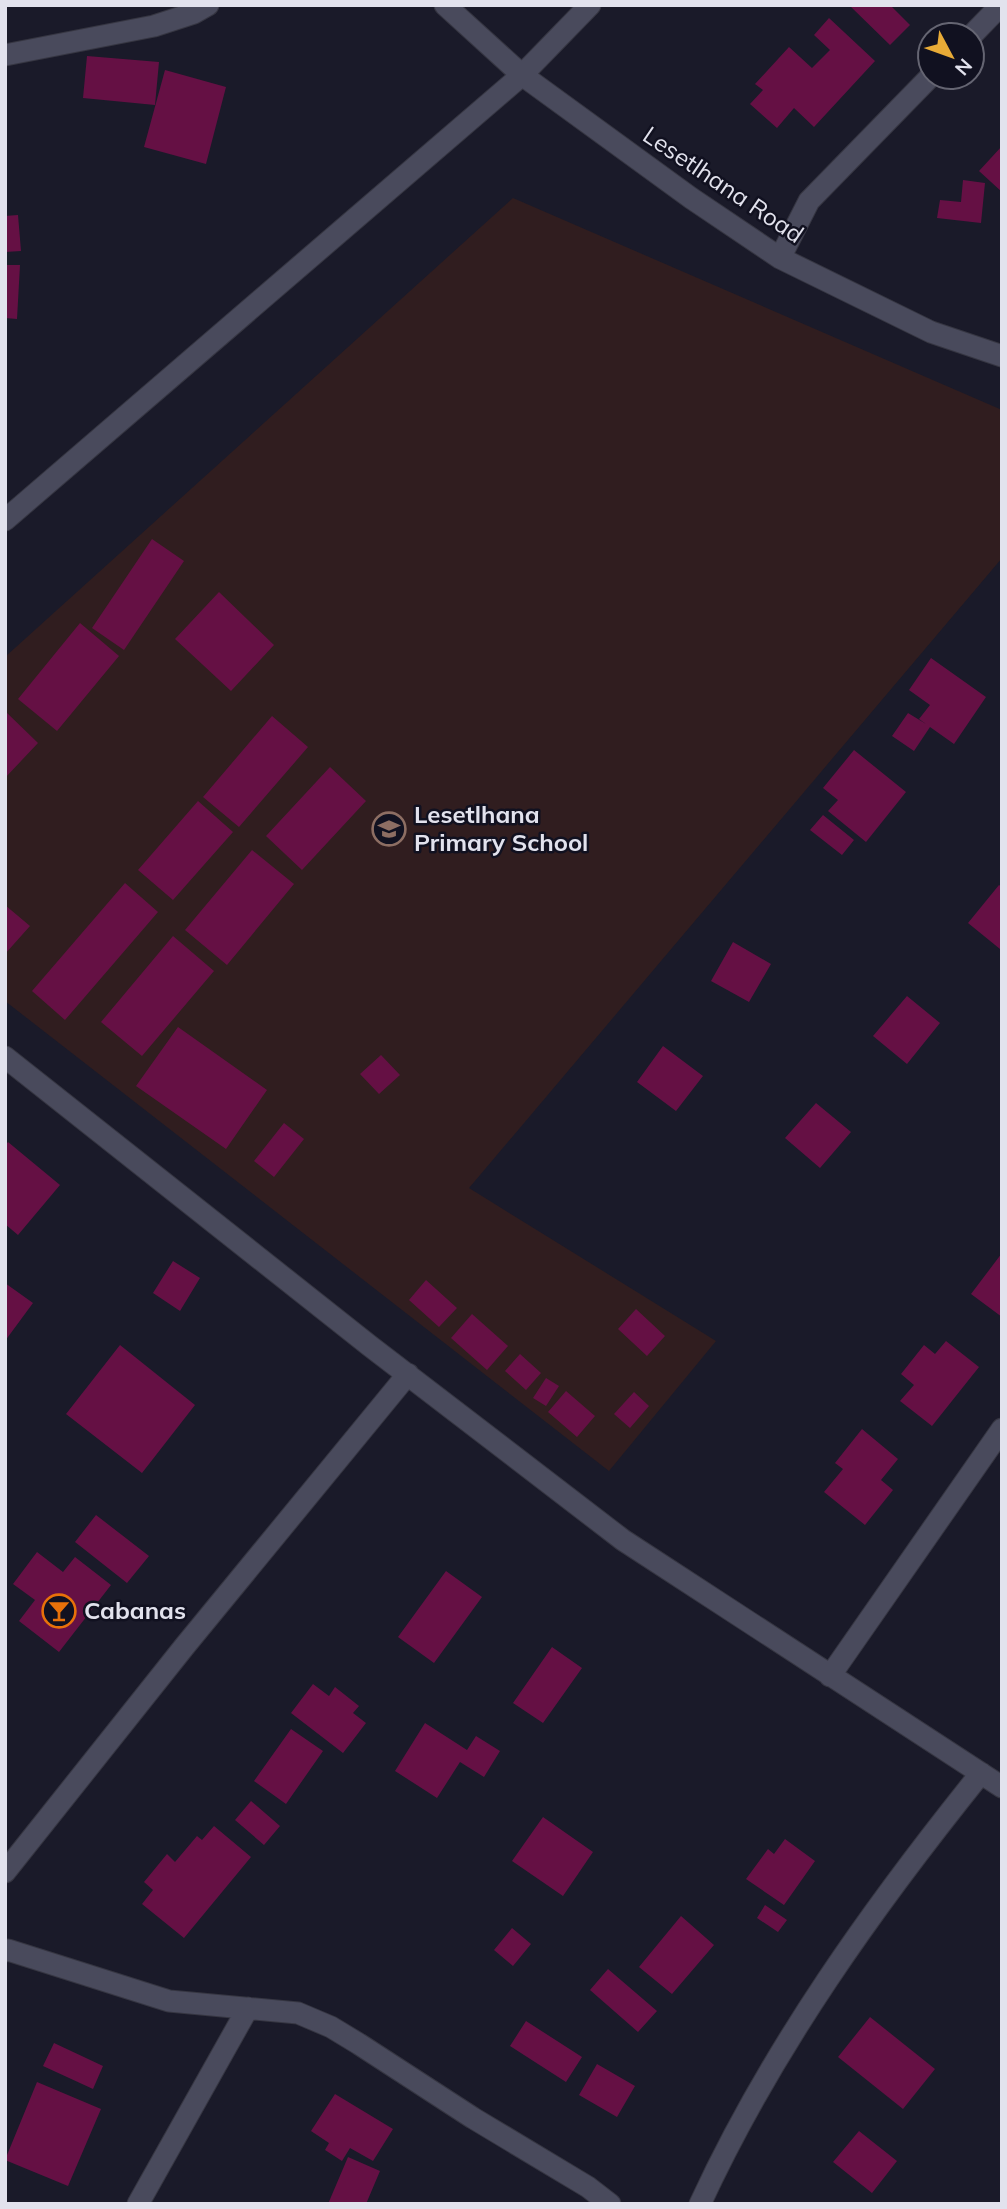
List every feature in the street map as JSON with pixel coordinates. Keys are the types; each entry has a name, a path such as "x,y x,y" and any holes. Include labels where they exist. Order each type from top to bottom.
{"street":[{"path":"5,55 154,26 194,13 208,5"},
{"path":"5,520 522,75 590,5"},
{"path":"986,21 1001,5"},
{"name":"Lesetlhana Road","path":"446,6 522,75 691,198 780,258 931,332 1002,356"},
{"path":"780,258 809,201 916,91"},
{"path":"6,1059 370,1346 623,1540 1002,1787"},
{"path":"5,1872 192,1636 408,1374"},
{"path":"830,1676 1002,1429"},
{"path":"701,2204 726,2149 806,2014 880,1902 981,1773"},
{"path":"5,1951 169,2001 298,2013 331,2027 473,2118 588,2187 610,2204"},
{"path":"138,2204 248,2008"}],"shaded area":[{"name":"Lesetlhana Primary School","path":"513,198 1002,410 1002,558 469,1188 716,1341 609,1471 5,1001 5,657"}],"building":[{"path":"849,5 890,5 910,25 890,45"},
{"path":"829,18 875,61 814,127 794,108 777,128 750,104 763,90 755,84 789,47 812,68 830,50 814,35"},
{"path":"87,56 159,62 155,105 83,98"},
{"path":"165,70 226,87 206,164 144,147"},
{"path":"1002,146 1002,192 979,171"},
{"path":"963,180 985,183 981,223 937,218 940,200 961,202"},
{"path":"18,215 21,251 5,252 5,216"},
{"path":"5,265 20,265 17,319 5,318"},
{"path":"152,539 184,561 124,650 92,628"},
{"path":"219,592 274,645 231,691 175,639"},
{"path":"80,623 119,656 57,731 18,699"},
{"path":"931,658 986,697 954,744 930,727 914,751 892,736 908,713 926,724 919,719 930,705 909,690"},
{"path":"5,711 38,743 5,778"},
{"path":"272,716 308,747 239,827 203,797"},
{"path":"854,750 906,792 866,842 828,811 838,800 823,788"},
{"path":"330,767 366,801 302,870 266,836"},
{"path":"198,801 233,832 173,900 138,870"},
{"path":"823,815 854,840 842,855 810,830"},
{"path":"252,850 294,884 227,965 185,930"},
{"path":"125,883 158,912 65,1020 32,991"},
{"path":"999,885 1002,887 1000,949 968,923"},
{"path":"5,905 30,926 5,954"},
{"path":"173,936 214,971 142,1056 101,1022"},
{"path":"733,942 771,964 749,1002 711,981"},
{"path":"907,996 940,1023 907,1064 873,1036"},
{"path":"178,1027 267,1090 226,1149 136,1086"},
{"path":"663,1046 703,1076 676,1111 637,1082"},
{"path":"381,1055 400,1075 379,1094 360,1074"},
{"path":"816,1103 851,1132 820,1168 785,1138"},
{"path":"284,1123 304,1139 274,1177 254,1161"},
{"path":"8,1142 60,1185 18,1235 5,1224 5,1146"},
{"path":"1002,1253 1002,1317 971,1294"},
{"path":"173,1261 200,1278 180,1311 153,1293"},
{"path":"426,1280 457,1308 439,1327 409,1300"},
{"path":"5,1283 33,1303 5,1341"},
{"path":"636,1309 665,1336 647,1356 618,1329"},
{"path":"472,1314 508,1346 487,1370 451,1338"},
{"path":"946,1341 979,1367 932,1426 900,1401 914,1385 901,1374 924,1345 935,1354"},
{"path":"120,1345 195,1405 142,1473 66,1414"},
{"path":"520,1354 541,1373 526,1390 505,1371"},
{"path":"546,1378 559,1386 546,1406 533,1398"},
{"path":"566,1391 595,1416 577,1437 548,1412"},
{"path":"634,1392 649,1406 630,1428 614,1414"},
{"path":"862,1429 898,1459 881,1480 893,1490 865,1525 824,1492 843,1469 835,1463"},
{"path":"96,1515 149,1556 127,1583 75,1542"},
{"name":"Cabanas","path":"37,1552 63,1572 75,1557 111,1585 59,1652 19,1621 35,1600 13,1584"},
{"path":"446,1571 482,1597 434,1663 398,1637"},
{"path":"552,1647 582,1668 543,1723 513,1703"},
{"path":"313,1684 329,1696 335,1687 359,1706 353,1713 366,1723 343,1753 291,1713"},
{"path":"425,1723 467,1750 476,1736 500,1751 484,1777 460,1762 437,1798 395,1771"},
{"path":"291,1729 323,1751 286,1804 254,1781"},
{"path":"251,1801 280,1826 264,1845 235,1820"},
{"path":"543,1817 593,1852 563,1896 512,1861"},
{"path":"214,1826 251,1857 184,1938 142,1904 153,1890 144,1882 167,1854 175,1862 197,1836 202,1840"},
{"path":"785,1839 815,1861 784,1905 746,1879 768,1849 774,1854"},
{"path":"765,1905 787,1920 778,1932 757,1918"},
{"path":"681,1916 714,1945 672,1994 639,1967"},
{"path":"512,1928 531,1944 513,1966 494,1950"},
{"path":"608,1969 657,2011 638,2032 590,1990"},
{"path":"870,2017 935,2069 903,2109 838,2057"},
{"path":"526,2021 582,2057 566,2082 510,2046"},
{"path":"54,2043 103,2066 93,2089 43,2066"},
{"path":"597,2064 635,2086 617,2117 579,2095"},
{"path":"37,2082 101,2109 68,2186 5,2160"},
{"path":"335,2094 393,2129 373,2161 350,2148 342,2161 325,2150 329,2143 311,2131"},
{"path":"859,2131 897,2161 872,2193 833,2162"},
{"path":"348,2157 380,2171 366,2204 328,2204"}],"place":[{"name":"Lesetlhana Primary School","path":"389,829"},
{"name":"Cabanas","path":"59,1611"}]}
